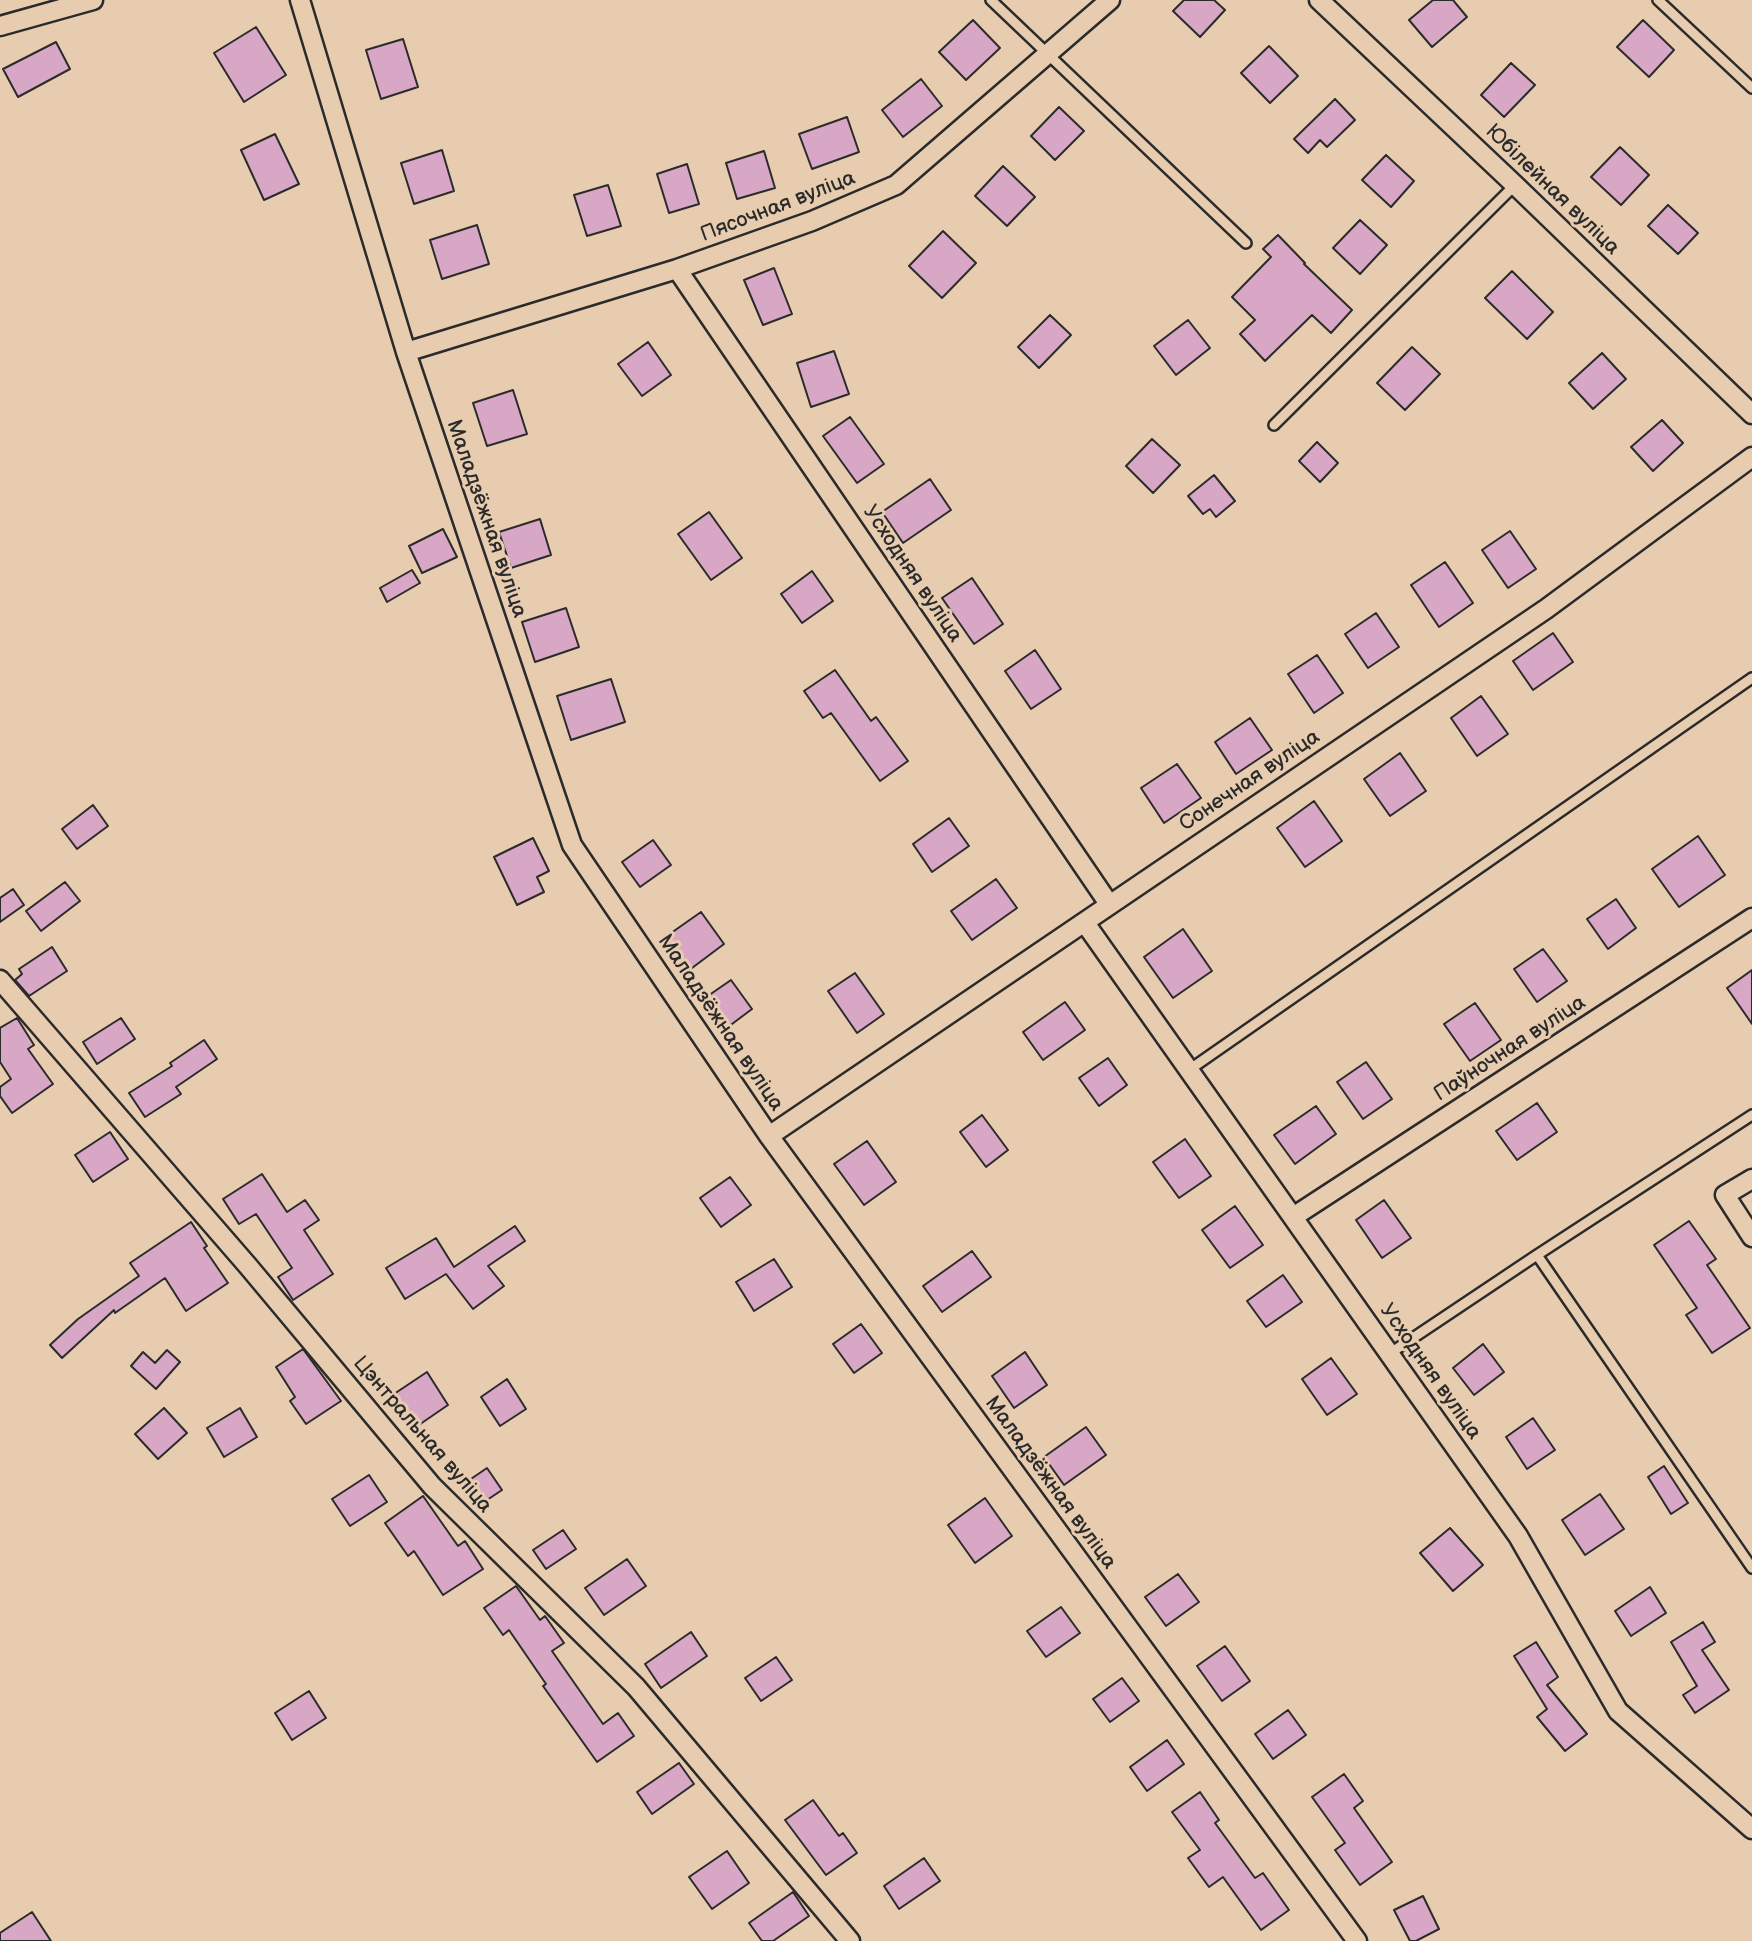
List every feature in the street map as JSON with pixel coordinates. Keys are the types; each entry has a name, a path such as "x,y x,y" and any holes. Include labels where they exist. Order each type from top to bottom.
{"street":[{"path":"0,26 93,0"},
{"name":"Маладзёжная вуліца","path":"300,0 406,352 572,845 769,1136 1357,1941"},
{"name":"Пясочная вуліца","path":"406,352 677,269 812,221 896,185 1110,0"},
{"name":"Юбілейная вуліца","path":"1319,0 1752,414"},
{"name":"Усходняя вуліца","path":"677,269 1109,904"},
{"name":"Сонечная вуліца","path":"769,1136 1546,609 1752,457"},
{"name":"Паўночная вуліца","path":"1293,1217 1752,918"},
{"name":"Усходняя вуліца","path":"1085,923 1518,1536 1618,1711 1752,1829"},
{"name":"Цэнтральная вуліца","path":"0,980 247,1266 432,1486 636,1687 850,1941"},
{"path":"1752,1179 1725,1195 1752,1237"}],"lane":[{"path":"991,0 1246,243"},
{"path":"1658,0 1752,88"},
{"path":"1273,425 1515,185"},
{"path":"1189,1070 1752,678"},
{"path":"1390,1354 1752,1115"},
{"path":"1537,1255 1752,1568"}],"building":[{"path":"1184,0 1214,0 1225,10 1200,37 1173,11"},
{"path":"1433,0 1453,0 1467,17 1432,47 1409,20"},
{"path":"973,20 1000,48 966,80 939,52"},
{"path":"1643,20 1674,50 1649,77 1617,47"},
{"path":"256,27 286,75 244,102 214,53"},
{"path":"403,39 418,87 381,99 366,50"},
{"path":"56,42 70,69 18,97 3,69"},
{"path":"1269,46 1298,76 1270,103 1241,73"},
{"path":"1511,63 1535,85 1504,117 1481,95"},
{"path":"921,79 942,106 903,137 882,110"},
{"path":"1335,99 1355,120 1327,147 1320,140 1308,153 1294,139"},
{"path":"1059,107 1084,131 1055,160 1031,136"},
{"path":"847,117 859,152 812,169 799,134"},
{"path":"275,134 299,184 264,200 241,150"},
{"path":"1620,147 1649,175 1621,205 1591,177"},
{"path":"442,150 454,191 414,204 401,163"},
{"path":"764,151 775,188 737,199 726,163"},
{"path":"1386,155 1414,181 1391,207 1362,180"},
{"path":"687,164 699,204 669,213 657,174"},
{"path":"1003,166 1035,197 1007,226 975,196"},
{"path":"608,185 621,226 587,236 574,195"},
{"path":"1668,205 1698,233 1678,254 1648,226"},
{"path":"1360,220 1387,245 1360,274 1333,248"},
{"path":"477,225 489,264 442,279 430,240"},
{"path":"943,231 976,263 942,298 909,266"},
{"path":"1278,235 1352,310 1331,333 1312,315 1265,361 1240,334 1255,320 1232,297 1271,257 1263,249"},
{"path":"774,268 792,314 763,325 744,280"},
{"path":"1512,271 1553,312 1527,339 1485,298"},
{"path":"1050,315 1071,335 1039,368 1018,347"},
{"path":"1188,320 1210,348 1176,375 1154,346"},
{"path":"648,342 671,375 642,396 618,364"},
{"path":"1412,347 1440,374 1405,410 1377,383"},
{"path":"834,351 849,394 811,407 797,363"},
{"path":"1602,353 1626,379 1593,409 1569,383"},
{"path":"513,390 527,434 487,446 473,403"},
{"path":"850,417 884,464 857,483 823,436"},
{"path":"1662,420 1683,443 1653,471 1631,447"},
{"path":"1152,439 1180,465 1153,493 1126,466"},
{"path":"1317,442 1338,463 1320,482 1299,461"},
{"path":"1214,475 1235,501 1216,517 1210,509 1203,514 1188,496"},
{"path":"930,479 951,510 903,543 882,512"},
{"path":"709,512 742,558 711,580 678,534"},
{"path":"540,519 551,555 511,568 499,532"},
{"path":"443,529 457,557 422,573 409,546"},
{"path":"1510,531 1536,569 1508,588 1482,550"},
{"path":"1445,562 1473,603 1439,627 1411,585"},
{"path":"412,570 420,583 387,602 380,588"},
{"path":"812,571 833,601 802,623 781,594"},
{"path":"972,578 1003,624 974,644 942,598"},
{"path":"566,608 579,647 535,662 522,622"},
{"path":"1376,613 1399,647 1368,668 1345,634"},
{"path":"1553,633 1573,662 1533,690 1513,661"},
{"path":"1035,650 1061,689 1031,709 1005,671"},
{"path":"1317,655 1343,693 1314,713 1288,674"},
{"path":"835,670 871,721 876,717 908,761 880,781 831,713 823,718 804,691"},
{"path":"611,679 625,722 571,740 557,696"},
{"path":"1481,696 1508,734 1477,756 1451,718"},
{"path":"1250,718 1272,750 1236,774 1215,742"},
{"path":"1400,753 1426,791 1390,816 1364,779"},
{"path":"1177,764 1201,798 1164,823 1141,788"},
{"path":"1314,801 1342,841 1305,867 1277,828"},
{"path":"93,805 108,826 77,849 62,829"},
{"path":"949,818 969,846 932,872 913,844"},
{"path":"1698,836 1725,875 1679,907 1652,869"},
{"path":"533,838 549,871 537,877 544,892 517,905 494,857"},
{"path":"653,840 671,865 640,887 622,862"},
{"path":"996,879 1017,908 972,940 951,911"},
{"path":"65,882 80,901 41,931 26,911"},
{"path":"13,889 24,905 0,922 0,898"},
{"path":"1616,899 1636,928 1608,949 1587,919"},
{"path":"701,912 724,944 688,971 664,938"},
{"path":"1183,929 1212,971 1173,998 1144,957"},
{"path":"52,947 67,971 29,996 15,980 22,974 19,969"},
{"path":"1543,949 1567,981 1537,1002 1514,969"},
{"path":"1752,970 1752,1024 1727,988"},
{"path":"855,973 884,1014 857,1033 828,991"},
{"path":"731,980 752,1009 724,1030 702,1000"},
{"path":"1065,1002 1085,1030 1043,1060 1023,1032"},
{"path":"1475,1003 1501,1040 1470,1061 1444,1024"},
{"path":"17,1018 34,1045 28,1049 53,1084 12,1113 0,1096 0,1087 11,1079 0,1062 0,1028"},
{"path":"121,1018 135,1039 97,1064 83,1042"},
{"path":"204,1040 217,1059 176,1087 181,1094 145,1117 129,1093 172,1066 170,1063"},
{"path":"1108,1058 1127,1085 1099,1106 1079,1078"},
{"path":"1366,1062 1392,1099 1363,1119 1337,1082"},
{"path":"1537,1103 1557,1132 1517,1160 1496,1131"},
{"path":"1316,1106 1336,1134 1295,1164 1274,1135"},
{"path":"982,1115 1008,1150 986,1167 960,1132"},
{"path":"110,1132 128,1159 93,1182 75,1155"},
{"path":"1185,1139 1211,1176 1179,1198 1153,1162"},
{"path":"867,1141 896,1182 864,1205 834,1164"},
{"path":"262,1174 287,1212 305,1200 319,1220 304,1230 333,1274 293,1300 278,1277 292,1268 256,1214 239,1224 223,1199"},
{"path":"730,1177 751,1205 721,1227 700,1198"},
{"path":"1384,1200 1411,1238 1382,1258 1356,1220"},
{"path":"1235,1206 1263,1245 1230,1268 1202,1230"},
{"path":"1689,1221 1716,1259 1707,1265 1750,1328 1712,1353 1686,1315 1697,1308 1654,1245"},
{"path":"191,1222 207,1246 204,1248 228,1283 186,1311 165,1278 115,1313 114,1310 62,1358 50,1345 78,1319 139,1276 130,1263"},
{"path":"515,1226 525,1241 488,1266 504,1286 473,1309 446,1274 405,1299 386,1268 436,1238 454,1267"},
{"path":"972,1251 991,1277 942,1312 923,1286"},
{"path":"774,1259 792,1287 754,1311 736,1282"},
{"path":"1283,1275 1302,1302 1266,1327 1247,1301"},
{"path":"861,1324 882,1353 854,1373 833,1344"},
{"path":"1483,1344 1504,1372 1474,1395 1453,1368"},
{"path":"303,1349 341,1401 306,1424 290,1401 295,1397 276,1367"},
{"path":"167,1350 180,1362 156,1389 131,1366 143,1352 155,1363"},
{"path":"1025,1352 1047,1385 1014,1408 992,1376"},
{"path":"1331,1358 1357,1394 1327,1415 1302,1379"},
{"path":"427,1372 448,1405 413,1429 391,1396"},
{"path":"507,1379 526,1409 500,1426 481,1397"},
{"path":"164,1408 187,1433 158,1459 135,1434"},
{"path":"240,1408 257,1437 224,1457 207,1428"},
{"path":"1533,1418 1555,1450 1527,1469 1506,1437"},
{"path":"1086,1427 1106,1455 1064,1485 1044,1457"},
{"path":"1664,1466 1688,1503 1671,1514 1648,1477"},
{"path":"487,1468 502,1490 481,1504 465,1483"},
{"path":"369,1475 387,1502 350,1526 332,1499"},
{"path":"1600,1494 1624,1529 1585,1555 1562,1520"},
{"path":"423,1496 458,1546 465,1541 483,1569 443,1595 414,1551 408,1556 385,1523"},
{"path":"985,1498 1012,1536 975,1563 948,1525"},
{"path":"1450,1528 1483,1565 1453,1591 1420,1553"},
{"path":"563,1530 576,1549 546,1569 533,1550"},
{"path":"627,1559 646,1586 604,1615 585,1588"},
{"path":"1178,1574 1199,1602 1166,1626 1145,1597"},
{"path":"516,1586 540,1620 545,1616 564,1643 552,1651 603,1724 618,1713 634,1736 597,1762 543,1686 546,1684 509,1630 503,1635 484,1608"},
{"path":"1650,1587 1666,1613 1631,1636 1615,1611"},
{"path":"1061,1607 1080,1633 1046,1657 1027,1631"},
{"path":"1703,1622 1715,1642 1702,1650 1729,1690 1695,1713 1683,1695 1697,1686 1671,1642"},
{"path":"691,1632 707,1656 661,1688 645,1664"},
{"path":"1536,1642 1558,1677 1547,1685 1587,1734 1565,1751 1537,1717 1547,1709 1514,1656"},
{"path":"1225,1646 1250,1681 1222,1701 1197,1666"},
{"path":"776,1657 792,1680 761,1701 745,1678"},
{"path":"1122,1678 1139,1701 1110,1722 1093,1699"},
{"path":"309,1691 326,1718 292,1740 275,1713"},
{"path":"1288,1710 1306,1735 1273,1759 1255,1734"},
{"path":"1167,1740 1184,1764 1147,1791 1130,1767"},
{"path":"679,1763 694,1784 652,1814 637,1792"},
{"path":"1344,1774 1363,1801 1354,1808 1392,1862 1360,1885 1335,1850 1345,1843 1312,1797"},
{"path":"1200,1792 1219,1820 1215,1823 1255,1878 1263,1873 1289,1910 1261,1930 1223,1877 1209,1887 1188,1858 1200,1850 1172,1812"},
{"path":"813,1800 839,1836 843,1833 857,1853 826,1875 785,1820"},
{"path":"727,1851 749,1883 712,1909 689,1877"},
{"path":"924,1858 940,1881 899,1909 884,1886"},
{"path":"793,1892 809,1916 773,1941 762,1941 749,1923"},
{"path":"1423,1896 1439,1929 1416,1941 1410,1941 1394,1910"},
{"path":"32,1912 51,1941 0,1941 0,1933"}]}
